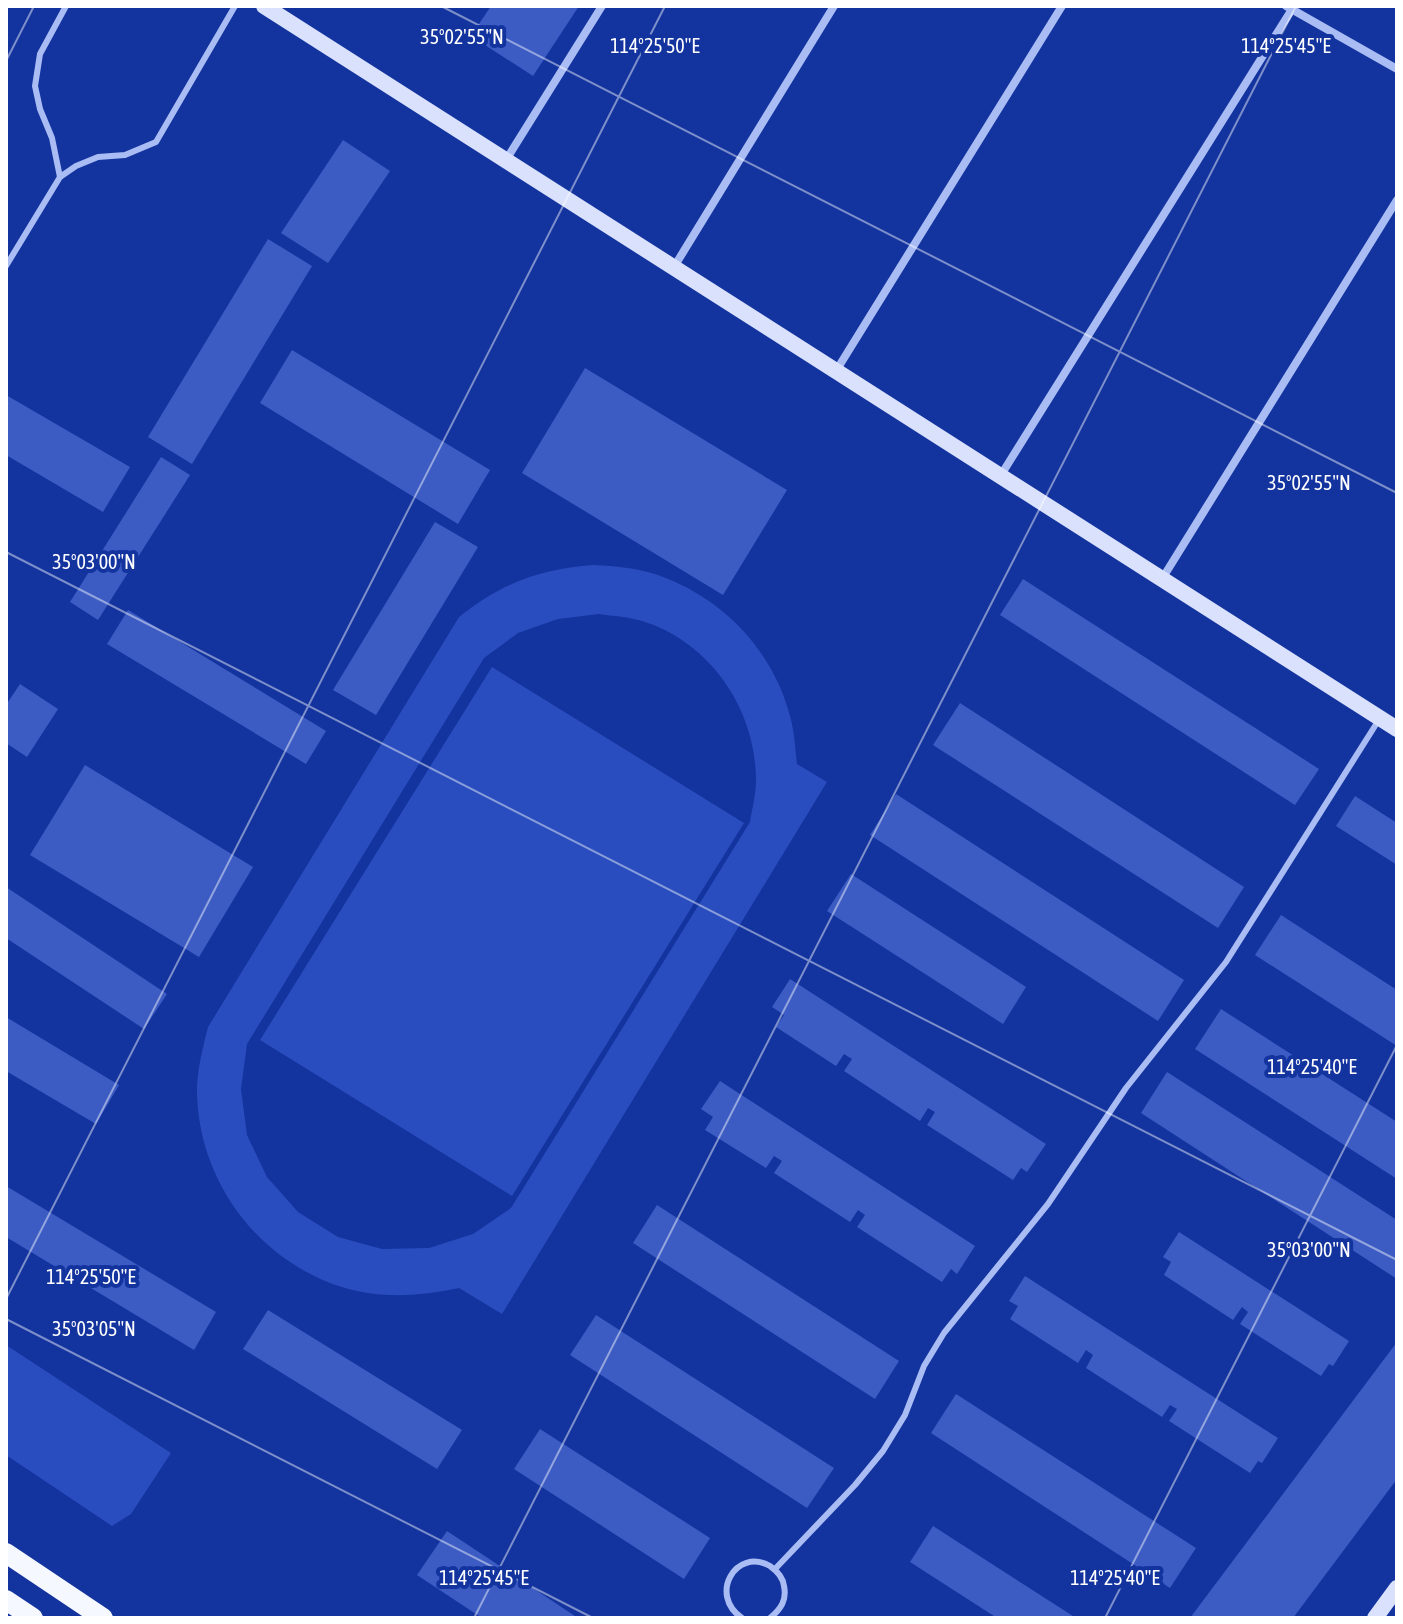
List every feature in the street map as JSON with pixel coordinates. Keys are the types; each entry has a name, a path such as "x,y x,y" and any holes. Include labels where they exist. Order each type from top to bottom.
{"main road":[{"path":"6,1553 103,1618"},
{"path":"6,1600 33,1618"}],"street":[{"path":"264,6 1397,729"},
{"path":"506,161 602,6"},
{"path":"673,268 834,6"},
{"path":"836,371 1062,6"},
{"path":"1000,476 1290,7 1397,69"},
{"path":"1162,579 1397,200"},
{"path":"1375,1618 1397,1588"}],"lane":[{"path":"60,177 52,138 35,86 40,54 66,6"},
{"path":"6,266 60,177 98,157 125,155 156,142 235,6"},
{"path":"775,1569 883,1451 905,1415 924,1366 944,1333 1048,1204 1126,1088 1226,962 1380,718"},
{"path":"739,1617 728,1602 728,1579 735,1570 754,1562 775,1569 782,1578 784,1600 770,1618"}],"shaded area":[{"path":"610,566 655,574 678,583 720,609 754,644 779,686 792,723 797,764 827,782 502,1314 459,1288 402,1295 374,1294 345,1288 313,1276 259,1237 220,1184 207,1153 199,1121 197,1087 208,1027 459,617 490,595 522,580 574,567","holes":["599,614 637,620 666,631 708,662 724,682 738,704 754,754 756,785 750,822 511,1208 473,1234 429,1248 382,1249 338,1237 298,1212 267,1177 247,1135 241,1089 247,1044 484,658 518,633 558,619"]},
{"path":"492,667 744,823 512,1196 260,1040"},
{"path":"6,1345 171,1453 131,1514 112,1526 6,1455"}],"building":[{"path":"491,6 579,6 533,76 471,36"},
{"path":"343,140 390,171 328,263 281,233"},
{"path":"268,239 312,266 192,464 148,437"},
{"path":"292,350 490,470 458,524 260,403"},
{"path":"585,368 787,490 723,595 522,473"},
{"path":"6,395 130,467 103,512 6,455"},
{"path":"161,457 190,475 98,620 70,602"},
{"path":"435,522 478,547 376,715 333,690"},
{"path":"1023,579 1319,769 1295,805 1000,615"},
{"path":"128,610 326,731 306,764 107,644"},
{"path":"20,684 58,709 27,757 6,743 6,705"},
{"path":"960,703 1244,887 1218,928 933,745"},
{"path":"85,765 253,867 199,957 30,855"},
{"path":"896,794 1184,980 1158,1021 870,835"},
{"path":"1355,796 1397,823 1397,865 1336,826"},
{"path":"851,874 1026,987 1003,1024 827,911"},
{"path":"6,887 167,994 144,1029 6,938"},
{"path":"1281,915 1397,990 1397,1046 1255,955"},
{"path":"790,979 1046,1144 1027,1172 1021,1168 1013,1180 927,1125 935,1112 928,1108 920,1121 844,1071 852,1059 844,1054 836,1066 776,1027 784,1015 772,1007"},
{"path":"1221,1009 1397,1122 1397,1179 1195,1049"},
{"path":"6,1017 119,1085 96,1124 6,1071"},
{"path":"1167,1072 1397,1220 1397,1279 1141,1113"},
{"path":"720,1081 975,1246 957,1274 951,1269 942,1282 857,1227 865,1215 858,1210 850,1222 774,1173 782,1161 774,1156 766,1168 705,1130 713,1117 701,1109"},
{"path":"6,1186 216,1312 194,1350 6,1237"},
{"path":"657,1205 899,1361 875,1399 633,1243"},
{"path":"1179,1232 1349,1341 1333,1366 1329,1364 1321,1376 1240,1324 1248,1312 1242,1307 1233,1320 1164,1275 1171,1262 1163,1257"},
{"path":"1025,1276 1278,1438 1262,1463 1258,1461 1250,1473 1169,1421 1177,1409 1170,1405 1162,1417 1086,1368 1093,1355 1086,1350 1078,1363 1010,1319 1018,1306 1009,1301"},
{"path":"268,1310 462,1430 437,1469 243,1349"},
{"path":"596,1315 834,1468 807,1508 570,1355"},
{"path":"1397,1342 1397,1479 1293,1618 1190,1618"},
{"path":"956,1394 1196,1548 1170,1588 931,1433"},
{"path":"540,1429 710,1538 684,1579 514,1469"},
{"path":"933,1526 1076,1618 997,1618 910,1562"},
{"path":"447,1531 578,1618 482,1618 417,1575"}]}
